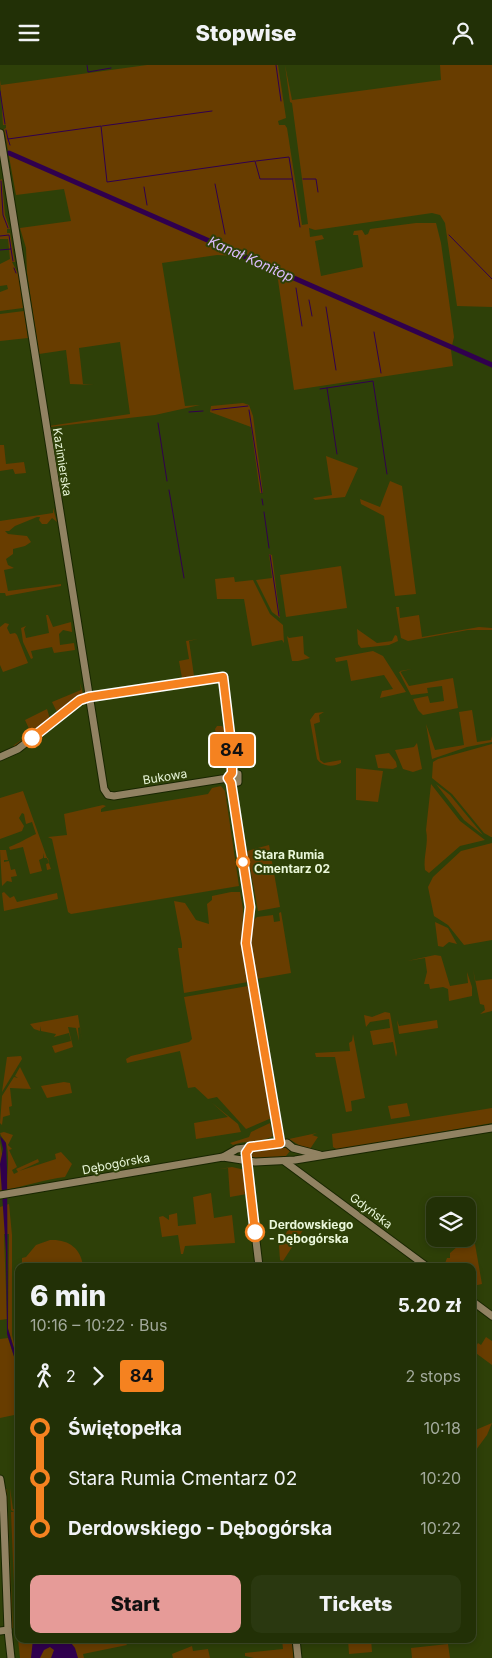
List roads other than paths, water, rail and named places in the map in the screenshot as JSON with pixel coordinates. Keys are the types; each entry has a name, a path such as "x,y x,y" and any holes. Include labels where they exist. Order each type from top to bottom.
{"street":[{"name":"Kazimierska","path":"0,133 103,787 106,793"},
{"path":"0,757 18,749 80,700 89,697"},
{"name":"Bukowa","path":"106,793 114,796 229,781 250,907 246,943 280,1143"},
{"path":"293,1148 295,1160 492,1127"},
{"path":"280,1143 287,1143 293,1148 321,1155"},
{"name":"Dębogórska","path":"223,1157 237,1149 280,1143"},
{"path":"250,1147 246,1153 259,1263"},
{"name":"Dębogórska","path":"0,1197 223,1157 256,1162 295,1160"},
{"name":"Gdyńska","path":"295,1160 304,1175"},
{"name":"Gdyńska","path":"284,1161 422,1263"},
{"path":"249,1175 256,1162"},
{"path":"476,1304 492,1316"},
{"path":"0,1479 7,1564 4,1630 11,1658"},
{"path":"296,1643 298,1658"}],"waterway":[{"path":"87,65 88,72 111,68"},
{"path":"276,65 281,101"},
{"path":"0,91 5,124"},
{"path":"102,126 212,111"},
{"path":"6,130 8,139 101,126 107,182 255,161 260,179 292,179"},
{"path":"8,139 10,145"},
{"name":"Kanał Konitop","path":"9,153 492,365"},
{"path":"256,161 289,157 300,227"},
{"path":"303,179 316,179 318,192"},
{"path":"1,181 3,215 8,228"},
{"path":"215,184 225,234"},
{"path":"144,187 147,205"},
{"path":"0,236 9,235 11,249 0,250"},
{"path":"449,235 492,279"},
{"path":"11,249 13,261"},
{"path":"14,268 16,273"},
{"path":"296,288 302,326"},
{"path":"309,300 312,316"},
{"path":"326,307 336,370"},
{"path":"374,332 381,373"},
{"path":"320,389 373,381 387,474"},
{"path":"327,388 337,454"},
{"path":"212,410 248,406"},
{"path":"249,410 262,493"},
{"path":"189,412 203,411"},
{"path":"158,423 167,481"},
{"path":"169,490 184,578"},
{"path":"262,499 263,505"},
{"path":"264,512 269,548"},
{"path":"270,555 279,616"}],"place":[{"name":"Stara Rumia Cmentarz 02","path":"243,862"},
{"name":"Derdowskiego - Dębogórska","path":"255,1232"}]}
